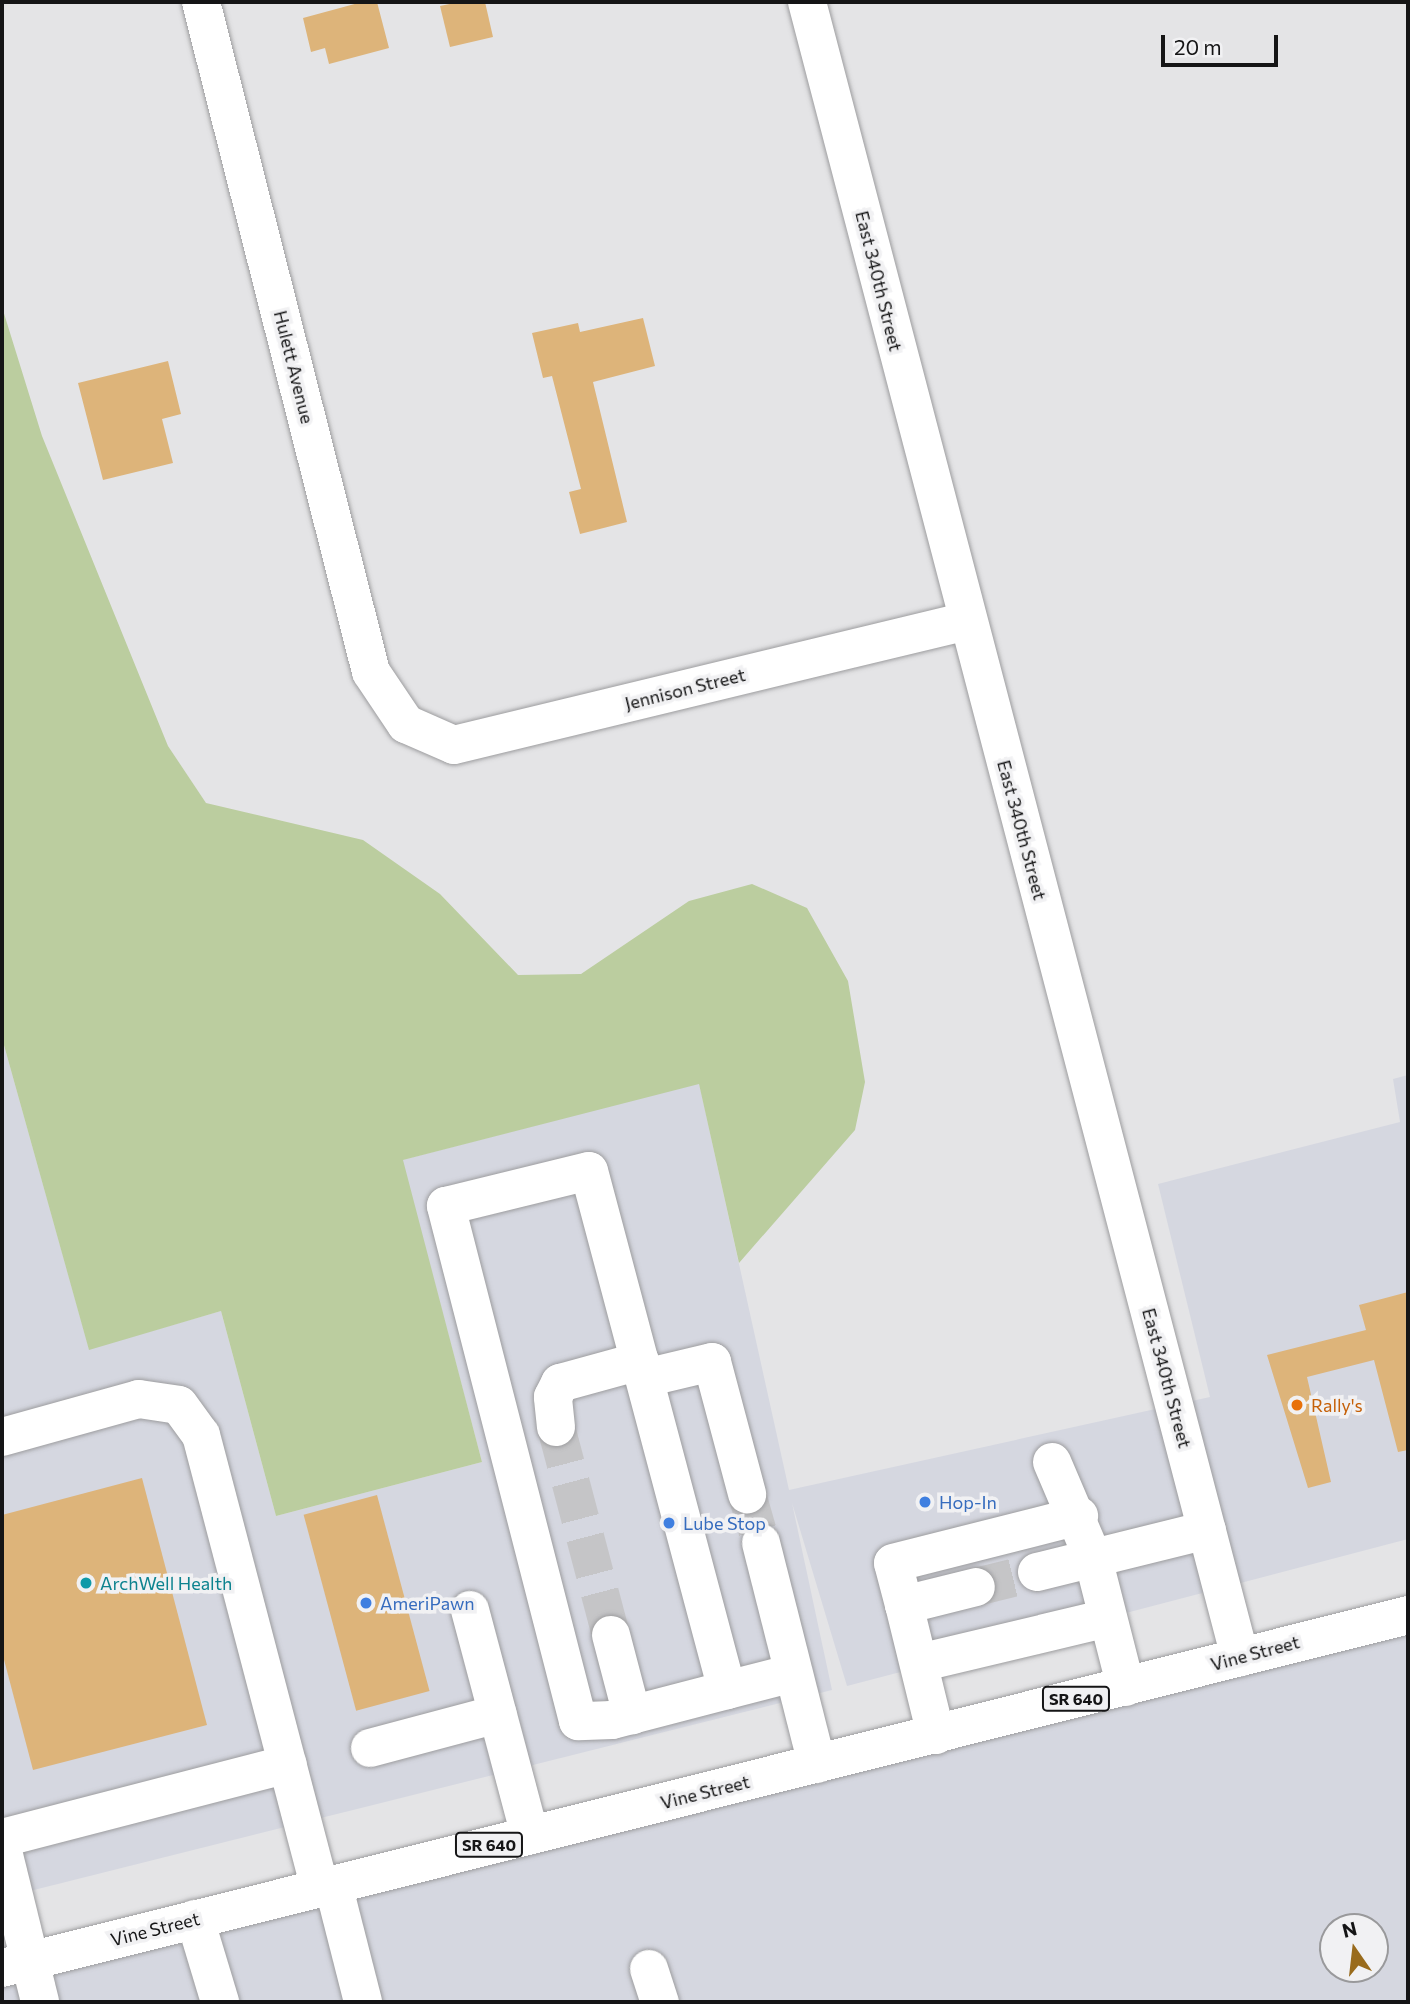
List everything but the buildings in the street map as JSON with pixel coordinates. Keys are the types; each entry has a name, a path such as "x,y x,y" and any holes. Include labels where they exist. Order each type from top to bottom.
{"street":[{"name":"Hulett Avenue","path":"201,2 371,672 406,724"},
{"name":"East 340th Street","path":"807,2 1240,1657"},
{"name":"Jennison Street","path":"406,724 454,745 967,621"},
{"path":"727,1690 589,1171 446,1206 578,1721 632,1715 727,1690 793,1672"},
{"path":"556,1427 553,1397 560,1382 712,1362 747,1494"},
{"path":"2,1437 139,1399 179,1405 201,1435 288,1764 361,2002"},
{"path":"1052,1462 1079,1516 1093,1558 1126,1687"},
{"path":"936,1735 893,1563 1079,1516"},
{"path":"1037,1572 1207,1530"},
{"path":"761,1543 817,1764"},
{"path":"904,1605 976,1587"},
{"path":"470,1610 530,1835"},
{"name":"Vine Street","path":"16,1964 1408,1615"},
{"path":"919,1663 1108,1618"},
{"path":"611,1635 632,1715"},
{"path":"370,1748 498,1714"},
{"path":"2,1838 288,1764"},
{"path":"2,1847 16,1964 40,2002"},
{"path":"195,1919 220,2002"}],"shaded area":[{"path":"2,1038 89,1349 221,1311 276,1516 482,1462 402,1160 699,1083 789,1490 1210,1397 1158,1184 1400,1122 1393,1079 1408,1075 1408,1539 847,1686 792,1503 832,1690 2,1898"},
{"path":"1408,1629 1408,2002 374,2002 344,1893"},
{"path":"326,1898 351,2002 2,2002 2,1980"}],"green space":[{"path":"2,307 42,436 168,746 206,803 363,840 440,894 518,975 581,974 689,901 752,884 807,908 848,981 865,1082 855,1130 739,1263 699,1084 403,1160 482,1462 276,1516 221,1311 89,1350 2,1038"}],"tunnel":[{"path":"556,1427 611,1635"},
{"path":"747,1494 761,1543"},
{"path":"976,1587 1037,1572"}],"place":[{"name":"Rally's","path":"1297,1405"},
{"name":"Hop-In","path":"925,1502"},
{"name":"Lube Stop","path":"669,1523"},
{"name":"ArchWell Health","path":"86,1583"},
{"name":"AmeriPawn","path":"366,1603"}]}
